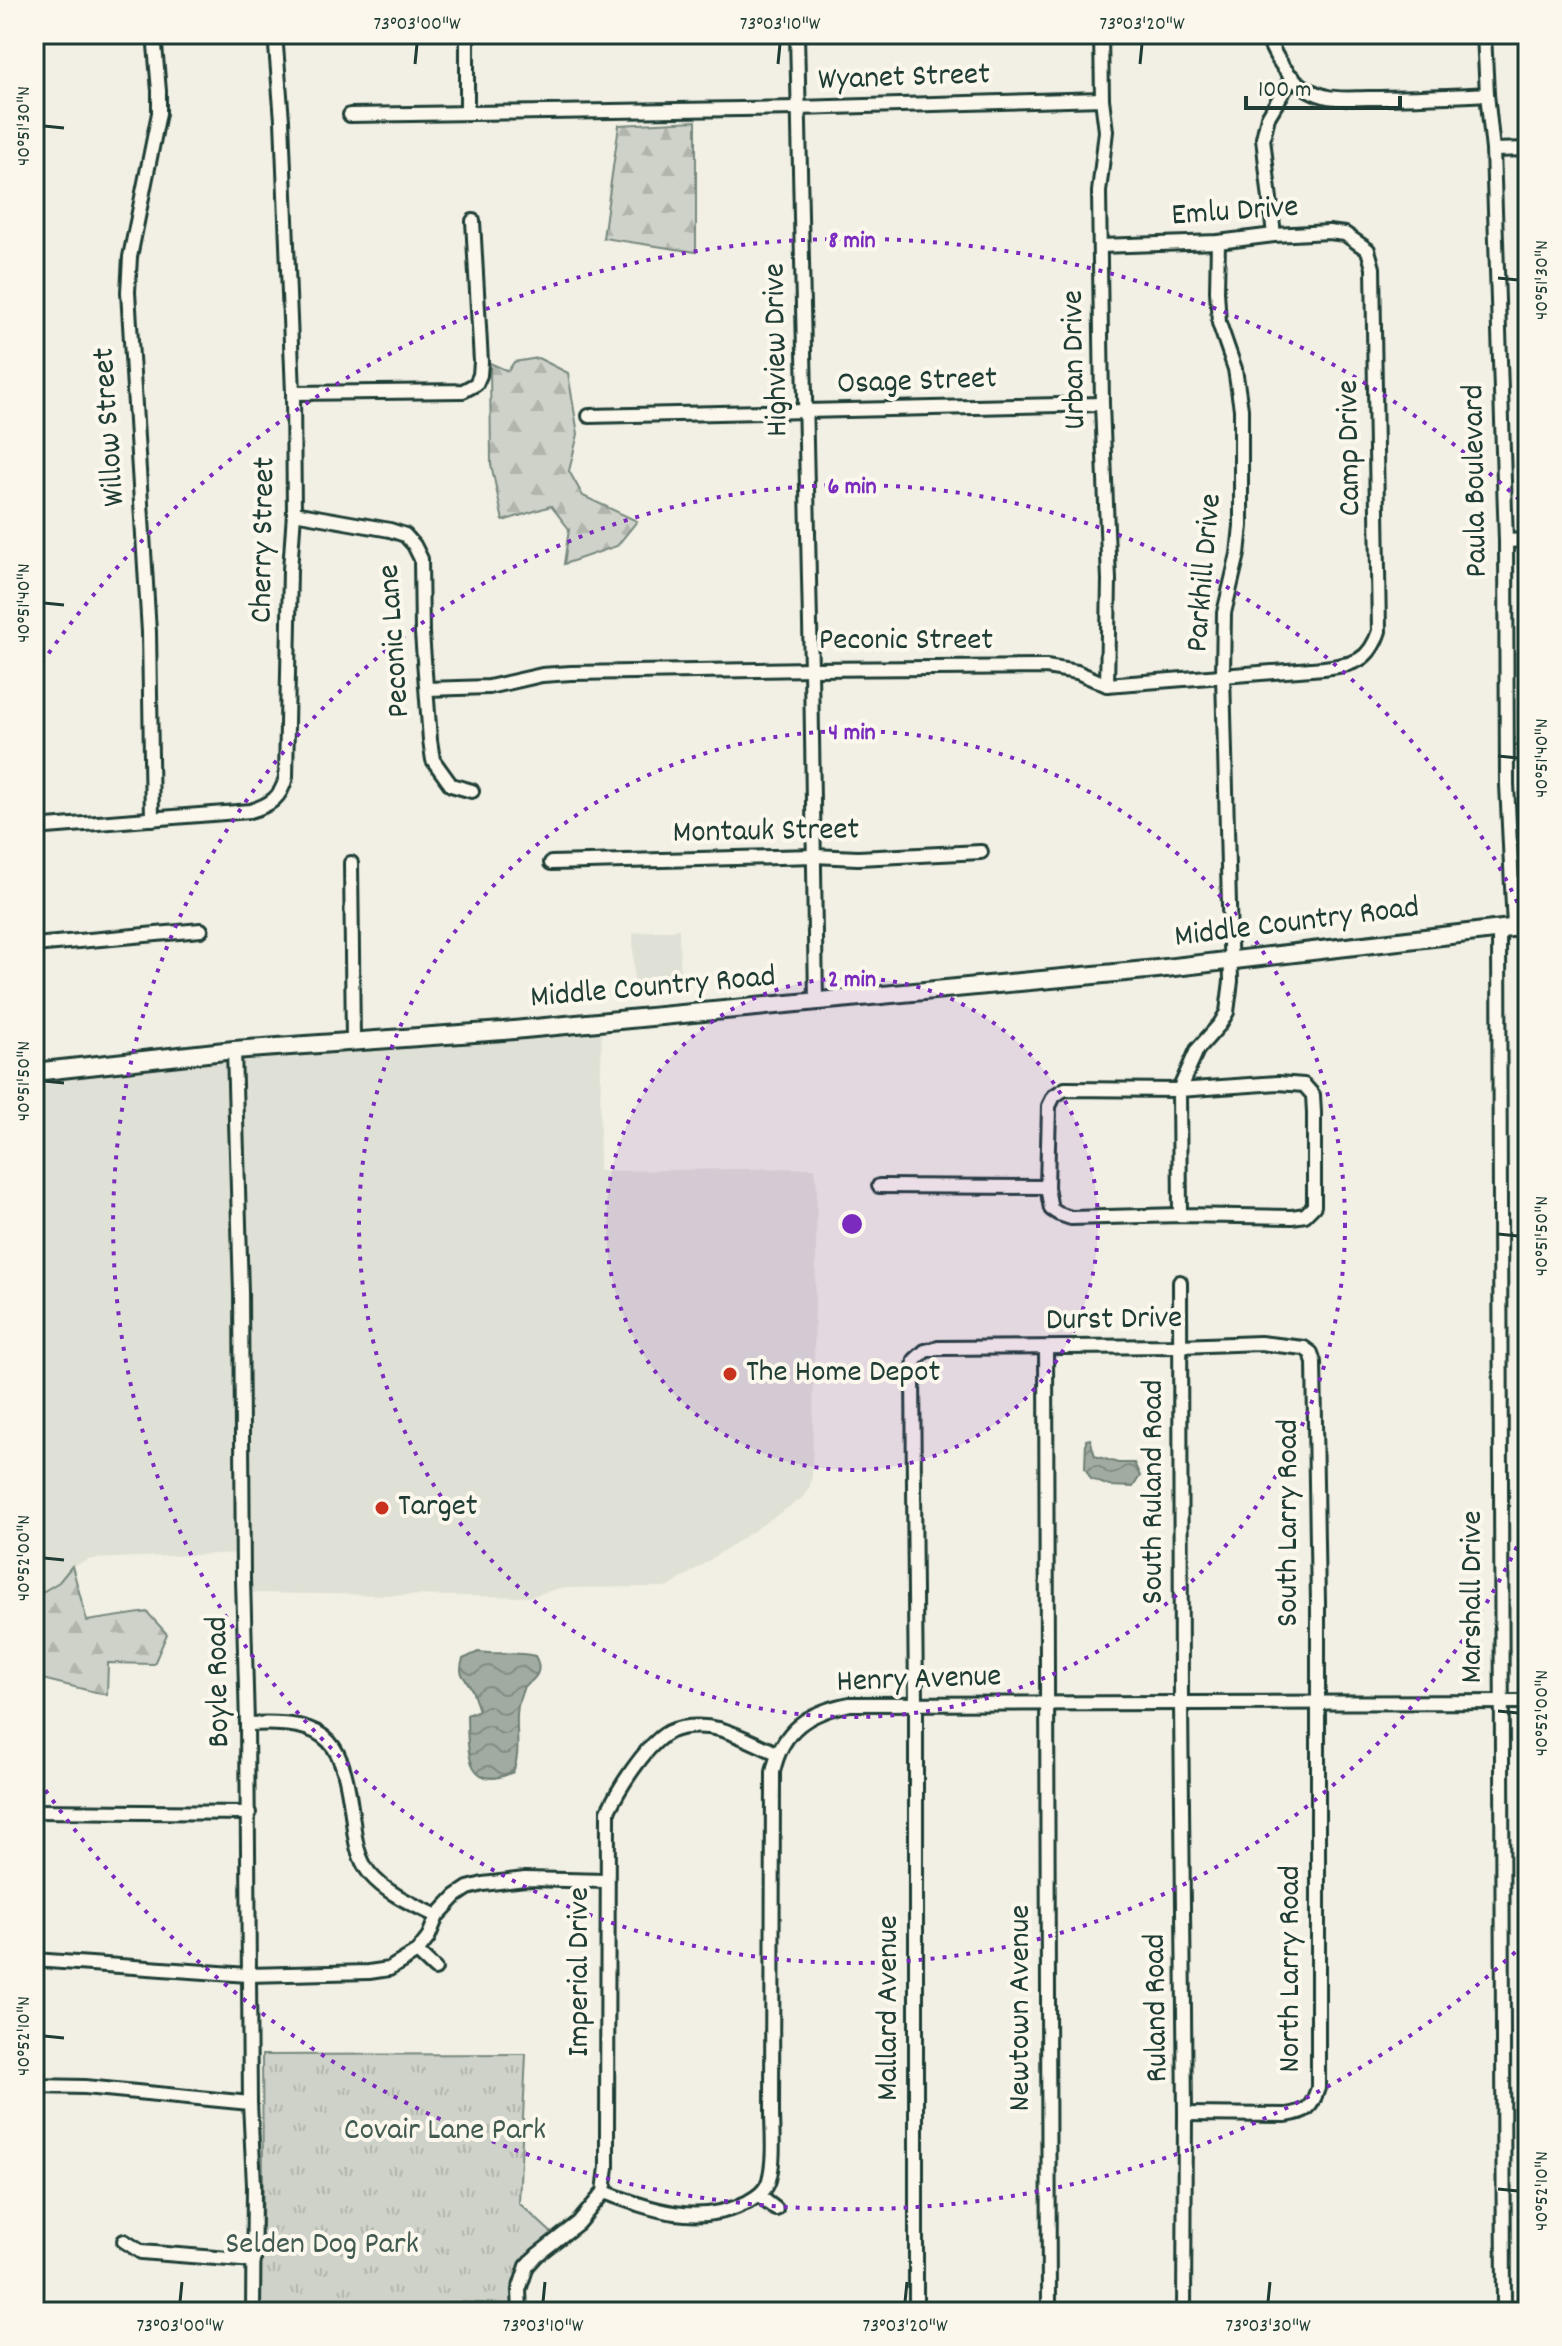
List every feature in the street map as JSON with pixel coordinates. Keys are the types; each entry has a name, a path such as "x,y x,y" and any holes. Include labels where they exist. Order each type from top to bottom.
{"main road":[{"name":"Middle Country Road","path":"34,1072 234,1050 503,1031 1144,971 1514,927"}],"street":[{"name":"Willow Street","path":"152,819 149,632 128,292 130,257 159,113 154,34"},
{"name":"Cherry Street","path":"34,828 250,811 265,807 280,794 286,777 294,513 293,393 282,120 275,34"},
{"path":"467,34 467,112"},
{"name":"Highview Drive","path":"797,34 816,1001"},
{"name":"Urban Drive","path":"1101,34 1106,131 1100,170 1100,246 1109,580 1107,685"},
{"path":"1266,34 1278,60 1292,77 1308,90 1325,97 1487,94"},
{"name":"Paula Boulevard","path":"1484,34 1493,150 1506,541 1507,784 1514,927"},
{"path":"1274,235 1263,138 1268,117 1292,77"},
{"name":"Wyanet Street","path":"350,115 798,108 1102,99"},
{"path":"1493,150 1528,149"},
{"path":"293,393 463,391 476,384 480,375 481,351 473,221"},
{"name":"Emlu Drive","path":"1100,246 1218,242 1329,232 1345,234 1368,250"},
{"name":"Parkhill Drive","path":"1179,1090 1197,1050 1227,1012 1230,989 1224,613 1238,554 1241,526 1241,409 1235,369 1219,323 1218,242"},
{"name":"Camp Drive","path":"1368,250 1373,268 1375,343 1379,631 1375,645"},
{"name":"Osage Street","path":"589,416 1102,404"},
{"name":"Peconic Lane","path":"294,513 390,530 405,535 414,545 421,559 427,717 433,760 451,785 472,791"},
{"path":"1506,541 1528,540"},
{"name":"Peconic Street","path":"427,689 489,687 542,675 571,673 1046,667 1077,672 1107,685 1350,664 1364,658 1375,645"},
{"name":"Montauk Street","path":"551,863 814,856 858,858 981,852"},
{"path":"351,863 353,1041"},
{"name":"Marshall Drive","path":"1504,2312 1500,1702 1514,927"},
{"path":"34,945 201,930"},
{"name":"Boyle Road","path":"234,1050 249,1813 253,2312"},
{"path":"1278,1083 1304,1085 1313,1095 1314,1206 1305,1215 1071,1218 1051,1209 1047,1187 1049,1106 1054,1096 1065,1089 1179,1090 1278,1083"},
{"path":"1179,1090 1180,1215"},
{"path":"879,1186 1047,1187"},
{"name":"South Ruland Road","path":"1180,1282 1181,1703"},
{"name":"Durst Drive","path":"925,1351 938,1348 1260,1343 1304,1348"},
{"name":"Newtown Avenue","path":"1046,1348 1049,2312"},
{"name":"South Larry Road","path":"1304,1348 1311,1353 1316,1373 1316,1701"},
{"name":"Mallard Avenue","path":"916,2312 913,1375 915,1360 925,1351"},
{"name":"North Larry Road","path":"1185,2114 1286,2115 1302,2112 1313,2105 1318,2088 1316,1701"},
{"name":"Henry Avenue","path":"777,1753 808,1717 827,1708 850,1704 1528,1702"},
{"name":"Ruland Road","path":"1181,1703 1184,2312"},
{"path":"247,1724 290,1723 317,1733 332,1743 342,1759 348,1778 354,1832 360,1857 370,1874 404,1900 437,1916"},
{"name":"Imperial Drive","path":"604,2192 607,2144 608,1811 618,1790 650,1749 664,1735 680,1728 697,1726 719,1729 777,1753"},
{"path":"520,2312 519,2290 527,2266 578,2223 604,2192 651,2210 708,2215 727,2211 759,2196 769,2182 772,2162 772,1798 777,1753"},
{"path":"34,1811 249,1813"},
{"path":"34,1960 248,1975 369,1972 389,1969 417,1952 428,1938 437,1916 468,1888 525,1879 606,1881"},
{"path":"417,1952 435,1969"},
{"path":"34,2086 85,2087 250,2103"},
{"path":"759,2196 776,2209"},
{"path":"124,2241 141,2252 254,2261"}],"shaded area":[{"path":"679,929 681,986 634,990 633,933"},
{"path":"602,1022 599,1171 815,1168 812,1477 809,1489 801,1499 669,1587 560,1588 529,1597 244,1593 243,1553 92,1559 72,1566 34,1638 34,1072"}],"green space":[{"path":"696,121 696,252 603,238 619,125"},
{"path":"538,358 568,373 578,434 569,471 583,496 637,521 617,546 564,564 569,529 551,506 503,521 491,464 490,363 508,371 514,362"},
{"path":"72,1566 87,1621 147,1612 167,1634 154,1664 108,1663 107,1695 34,1677 34,1597 59,1582"},
{"name":"Covair Lane Park","path":"526,2054 519,2203 554,2235 532,2251 515,2277 516,2304 449,2302 449,2312 260,2312 262,2055"}],"water":[{"path":"1090,1439 1095,1456 1118,1463 1134,1463 1140,1476 1133,1487 1109,1486 1091,1479 1085,1468 1086,1440"},
{"path":"478,1652 535,1656 538,1666 535,1677 524,1686 518,1703 516,1764 513,1772 497,1777 485,1777 477,1772 469,1753 467,1715 479,1710 461,1665 463,1659"}],"place":[{"name":"The Home Depot","path":"730,1374"},
{"name":"Target","path":"382,1508"}],"park label":[{"name":"Selden Dog Park","path":"322,2246"}]}
